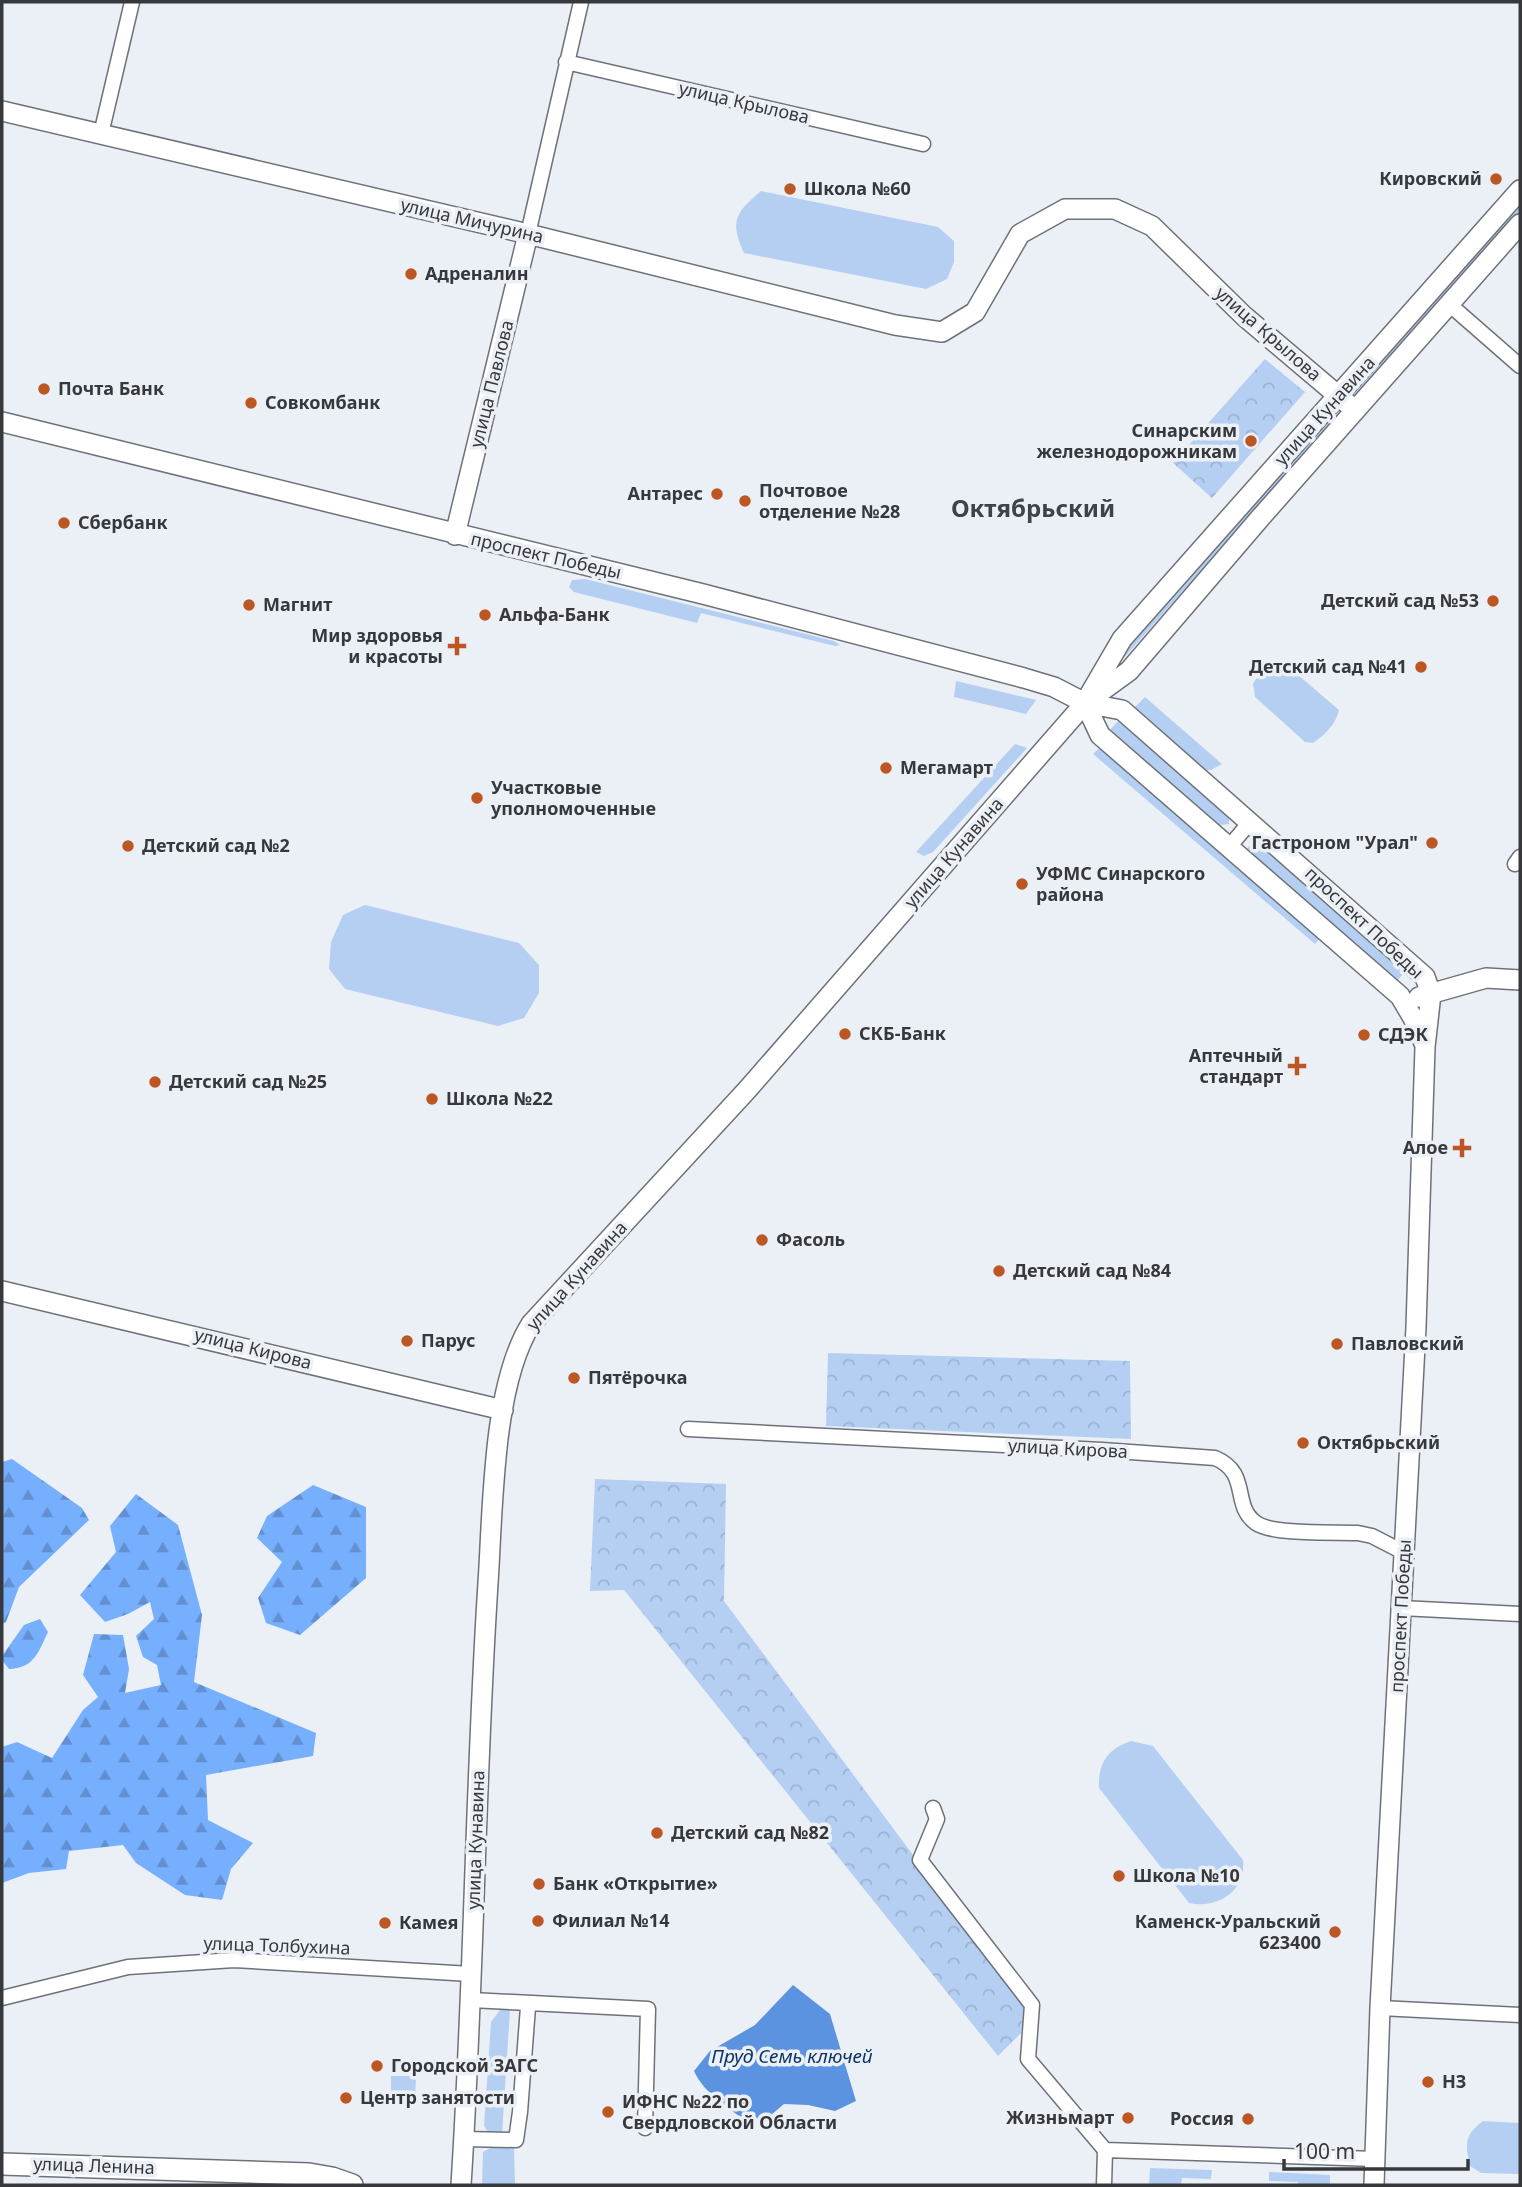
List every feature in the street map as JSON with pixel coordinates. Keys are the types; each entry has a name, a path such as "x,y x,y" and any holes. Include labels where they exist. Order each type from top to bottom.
{"main road":[{"name":"улица Мичурина","path":"2,111 528,234 895,325 942,332"},
{"name":"улица Кунавина","path":"461,2185 471,2000 479,1721 496,1459 503,1410 520,1342 531,1325 747,1090 1085,703 1122,639 1520,190"},
{"name":"улица Крылова","path":"942,332 975,312 1020,234 1065,209 1115,209 1152,226 1244,316 1355,410"},
{"name":"улица Кунавина","path":"1085,703 1129,671 1355,410 1520,225"},
{"name":"улица Павлова","path":"455,535 528,234"},
{"name":"проспект Победы","path":"2,422 703,594 1024,678 1054,687 1085,703 1122,710 1425,977 1431,994 1425,1047 1416,1326 1380,2008 1374,2185"},
{"name":"проспект Победы","path":"1085,703 1100,735 1400,996 1425,1047"},
{"path":"1419,970 1450,976 1520,980"},
{"path":"1400,996 1410,998 1431,994 1486,978"},
{"name":"улица Кирова","path":"2,1291 503,1410"},
{"name":"улица Ленина","path":"2,2164 309,2174 352,2185"}],"street":[{"path":"102,134 132,2"},
{"path":"528,234 581,2"},
{"name":"улица Крылова","path":"566,62 923,144"},
{"path":"1449,304 1520,366"},
{"path":"1229,847 1251,821"},
{"name":"улица Кирова","path":"688,1429 1093,1449 1215,1458 1228,1464 1236,1475 1244,1507 1256,1523 1273,1529 1358,1533 1372,1536 1403,1552"},
{"path":"1401,1608 1520,1614"},
{"path":"933,1808 937,1818 920,1860 1032,2005 1028,2059 1105,2150 1104,2185"},
{"name":"улица Толбухина","path":"2,1998 128,1967 234,1960 471,1974"},
{"path":"471,2000 648,2009 645,2128"},
{"path":"464,2139 516,2140 528,2007"},
{"path":"1380,2008 1520,2015"},
{"path":"1105,2150 1374,2159"}],"green space":[{"path":"761,191 938,227 954,241 954,262 947,279 926,289 744,253 737,233 737,218"},
{"path":"1520,203 1520,212 1354,396 1351,396 1350,393"},
{"path":"1265,359 1305,392 1212,498 1173,463"},
{"path":"1339,410 1340,413 1122,660 1118,657 1334,411"},
{"path":"585,579 834,641 840,645 701,613 697,623 574,592 569,587 572,580"},
{"path":"1283,662 1339,710 1329,729 1313,743 1305,742 1255,697 1253,684 1259,675 1269,666"},
{"path":"956,681 1036,700 1026,714 954,697"},
{"path":"1145,697 1222,764 1211,770 1203,770 1134,708"},
{"path":"1119,720 1229,815 1229,824 1220,825 1110,730"},
{"path":"1015,744 1027,748 933,852 924,856 916,852"},
{"path":"1102,745 1322,936 1315,944 1093,754"},
{"path":"1255,839 1405,972 1397,981 1247,849"},
{"path":"365,905 519,943 539,965 539,993 524,1018 498,1026 345,989 329,969 331,942 343,915"},
{"path":"828,1353 1130,1361 1131,1439 826,1426"},
{"path":"12,1459 82,1508 89,1520 19,1587 6,1622 2,1624 2,1462"},
{"path":"595,1479 726,1484 724,1601 1024,2004 1021,2033 998,2056 624,1590 590,1591"},
{"path":"313,1485 366,1507 366,1578 300,1635 266,1623 258,1598 282,1562 257,1538 267,1516"},
{"path":"136,1494 178,1525 202,1615 194,1682 316,1733 313,1756 206,1775 208,1820 253,1843 231,1869 222,1900 185,1895 136,1863 123,1845 69,1851 66,1869 29,1873 2,1883 2,1747 17,1742 52,1758 83,1710 98,1697 83,1675 94,1634 123,1635 129,1669 125,1693 161,1685 157,1665 143,1657 136,1636 154,1619 150,1602 105,1622 80,1595 116,1552 110,1526"},
{"path":"40,1619 48,1632 38,1653 24,1666 9,1669 2,1656 24,1625"},
{"path":"1131,1741 1153,1746 1243,1860 1240,1881 1228,1896 1210,1903 1189,1903 1099,1788 1100,1772 1106,1758 1116,1748"},
{"path":"500,2010 510,2010 502,2135 489,2134 484,2126 491,2022"},
{"path":"391,2076 416,2076 415,2101 395,2100 395,2095 391,2095"},
{"path":"1483,2121 1520,2123 1520,2174 1481,2173 1470,2166 1467,2152 1469,2136"},
{"path":"495,2145 514,2146 515,2185 482,2185 483,2152"},
{"path":"1150,2168 1212,2170 1211,2179 1182,2178 1181,2185 1149,2185"},
{"path":"1269,2172 1330,2175 1330,2185 1269,2181"}],"water":[{"name":"Пруд Семь ключей","path":"793,1985 830,2014 856,2101 835,2111 808,2105 784,2104 771,2115 746,2121 710,2093 694,2071 710,2051 755,2025"}],"place":[{"name":"Кировский","path":"1496,179"},
{"name":"Школа №60","path":"790,189"},
{"name":"Адреналин","path":"411,274"},
{"name":"Почта Банк","path":"44,389"},
{"name":"Совкомбанк","path":"251,403"},
{"name":"Синарским железнодорожникам","path":"1251,441"},
{"name":"Антарес","path":"717,494"},
{"name":"Почтовое отделение №28","path":"745,501"},
{"name":"Сбербанк","path":"64,523"},
{"name":"Детский сад №53","path":"1493,601"},
{"name":"Магнит","path":"249,605"},
{"name":"Альфа-Банк","path":"485,615"},
{"name":"Мир здоровья и красоты","path":"457,646"},
{"name":"Детский сад №41","path":"1421,667"},
{"name":"Мегамарт","path":"886,768"},
{"name":"Участковые уполномоченные","path":"477,798"},
{"name":"Гастроном \"Урал\"","path":"1432,843"},
{"name":"Детский сад №2","path":"128,846"},
{"name":"УФМС Синарского района","path":"1022,884"},
{"name":"СКБ-Банк","path":"845,1034"},
{"name":"СДЭК","path":"1364,1035"},
{"name":"Аптечный стандарт","path":"1297,1066"},
{"name":"Детский сад №25","path":"155,1082"},
{"name":"Школа №22","path":"432,1099"},
{"name":"Алое","path":"1462,1148"},
{"name":"Фасоль","path":"762,1240"},
{"name":"Детский сад №84","path":"999,1271"},
{"name":"Парус","path":"407,1341"},
{"name":"Павловский","path":"1337,1344"},
{"name":"Пятёрочка","path":"574,1378"},
{"name":"Октябрьский","path":"1303,1443"},
{"name":"Детский сад №82","path":"657,1833"},
{"name":"Школа №10","path":"1119,1876"},
{"name":"Банк «Открытие»","path":"539,1884"},
{"name":"Филиал №14","path":"538,1921"},
{"name":"Камея","path":"385,1923"},
{"name":"Каменск-Уральский 623400","path":"1335,1932"},
{"name":"Городской ЗАГС","path":"377,2066"},
{"name":"НЗ","path":"1428,2082"},
{"name":"Центр занятости","path":"346,2098"},
{"name":"ИФНС №22 по Свердловской Области","path":"608,2112"},
{"name":"Жизньмарт","path":"1128,2118"},
{"name":"Россия","path":"1248,2119"}],"district":[{"name":"Октябрьский","path":"1033,509"}]}
